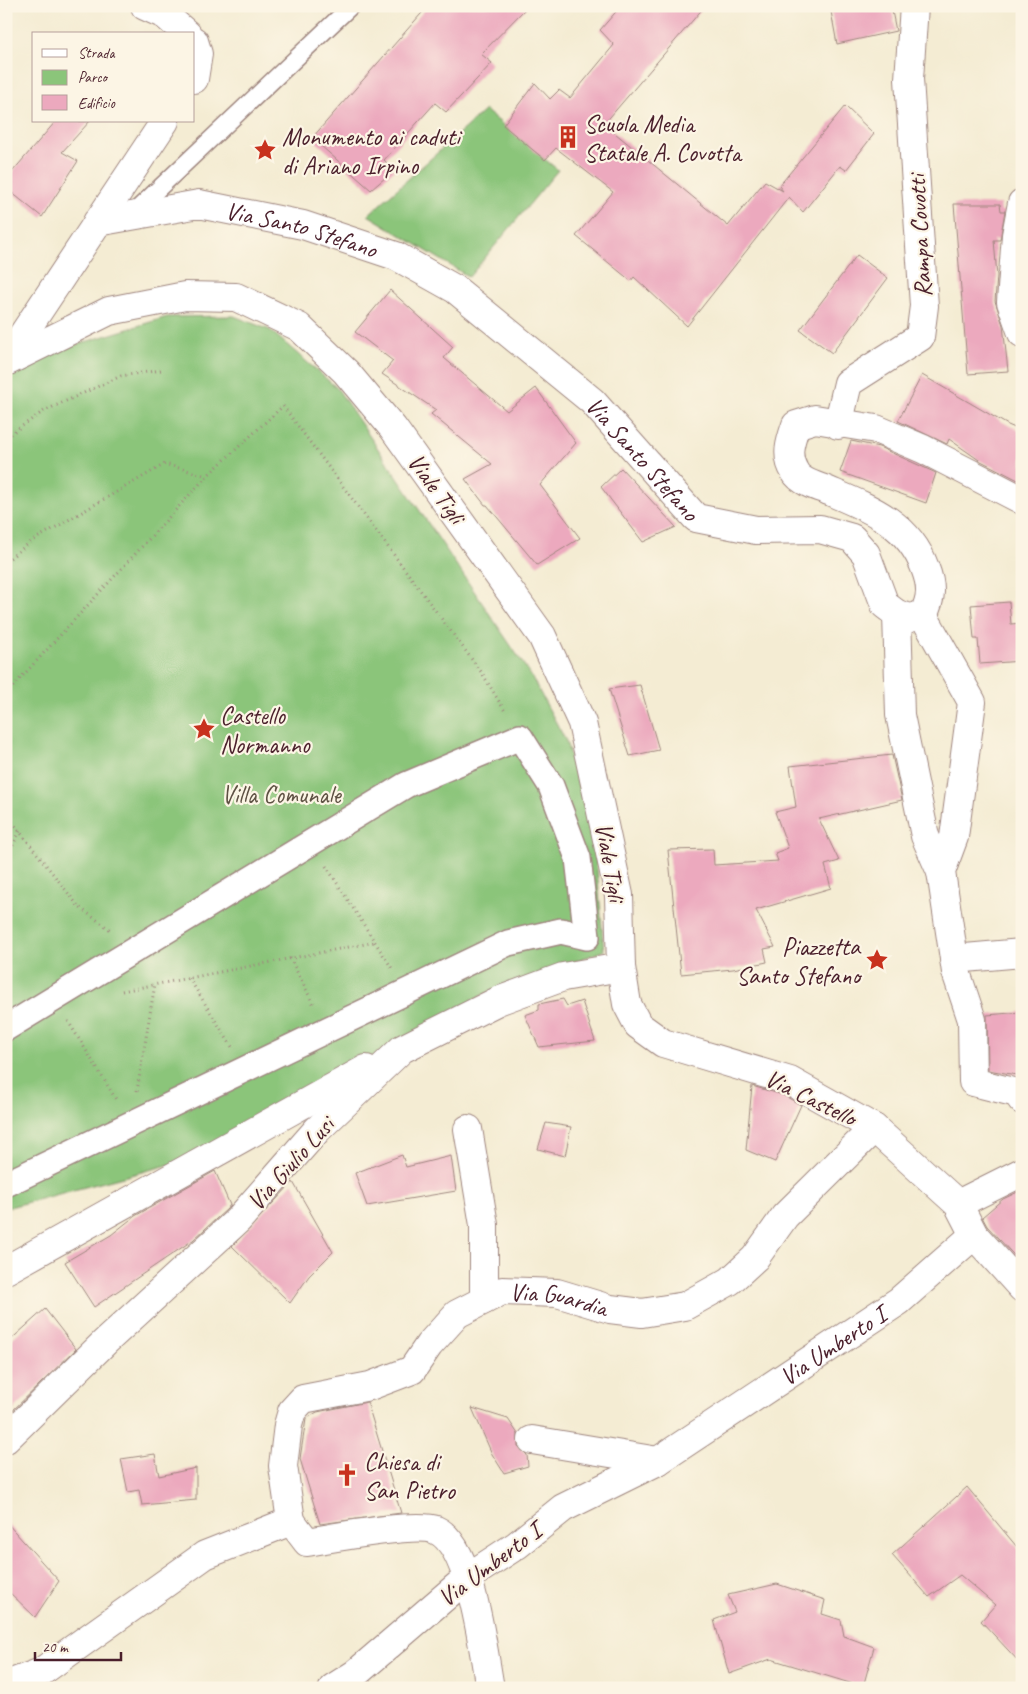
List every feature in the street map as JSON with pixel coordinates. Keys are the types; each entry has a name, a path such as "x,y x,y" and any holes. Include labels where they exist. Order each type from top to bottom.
{"street":[{"path":"145,6 165,15 185,32"},
{"name":"Rampa Covotti","path":"838,425 848,383 920,337 924,306 909,79 914,6"},
{"path":"195,44 198,54 195,73"},
{"path":"6,361 164,122"},
{"path":"1022,203 1016,235 1011,302 1022,333"},
{"name":"Via Santo Stefano","path":"97,222 199,204 303,225 396,256 455,289 592,401 696,518 756,530 820,529 852,538 866,554 885,605 897,614"},
{"name":"Viale Tigli","path":"6,361 110,311 185,296 236,297 299,327 346,372 398,435 542,636 582,723 619,896 621,967"},
{"path":"1022,500 923,449 876,429 838,425 815,419 796,425 788,457 796,474 812,484 870,508 892,523 919,552 929,579 930,602 923,615 910,618 897,614 900,715 925,836 941,872 954,960 972,1020 973,1082 1017,1093 1022,1100"},
{"path":"923,615 972,702 954,837 941,872"},
{"path":"6,1028 406,785 520,737 551,786 578,858 587,936 561,931 508,943 6,1184"},
{"path":"954,960 1022,953"},
{"name":"Via Giulio Lusi","path":"6,1439 105,1342 238,1220 317,1130 402,1049 498,1001 563,977 621,967"},
{"name":"Via Castello","path":"621,967 627,1004 638,1024 663,1043 790,1081 874,1128 958,1204 974,1236 1022,1288"},
{"path":"6,1270 402,1049"},
{"name":"Via Guardia","path":"291,1521 283,1466 288,1425 292,1411 303,1399 370,1386 412,1370 429,1345 457,1314 502,1291 557,1293 610,1309 642,1312 685,1306 730,1281 755,1258 785,1216 874,1128"},
{"path":"468,1129 484,1226 484,1300"},
{"path":"958,1204 1022,1172"},
{"name":"Via Umberto I","path":"333,1688 354,1674 468,1577 517,1545 563,1508 658,1461 899,1301 974,1236"},
{"path":"532,1440 658,1461"},
{"path":"6,1685 41,1672 206,1555 291,1521 307,1542 404,1529 434,1530 449,1539 468,1577 490,1688"}],"lane":[{"path":"131,215 351,6"}],"path":[{"path":"6,437 44,411 121,376 161,370"},
{"path":"6,694 206,476 282,406 482,672 520,737"},
{"path":"6,561 32,541 165,464 206,476"},
{"path":"6,814 78,907 136,950"},
{"path":"6,858 20,831"},
{"path":"312,843 406,992"},
{"path":"116,992 374,942"},
{"path":"290,958 326,1030"},
{"path":"188,978 245,1069"},
{"path":"131,1124 155,984"},
{"path":"43,1006 57,1003 131,1124"}],"green space":[{"path":"485,110 558,170 469,277 368,215"},
{"name":"Villa Comunale","path":"234,316 270,330 337,388 530,674 566,741 595,846 604,951 490,991 202,1156 6,1208 6,369 16,363 167,317"}],"building":[{"path":"428,6 528,6 481,54 492,63 446,112 435,103 384,160 394,170 371,190 312,138"},
{"name":"Scuola Media Statale A. Covotta","path":"621,6 705,6 604,124 728,226 765,181 783,191 779,186 845,106 874,134 846,170 840,166 803,212 789,197 687,326 634,277 631,281 576,236 613,192 556,148 545,160 503,125 535,83 550,99 559,90 570,98 614,45 600,30"},
{"path":"830,6 891,6 896,31 837,44"},
{"path":"55,122 89,122 62,152 78,161 42,217 6,188 6,179"},
{"path":"954,204 1000,204 1001,211 1005,211 1000,240 994,240 997,276 995,301 1003,325 1008,371 968,374"},
{"path":"857,255 888,278 832,353 800,330"},
{"path":"390,290 453,347 444,358 507,411 536,388 576,443 540,485 580,538 537,565 465,479 492,464 431,414 436,410 382,374 393,361 355,332"},
{"path":"922,375 1008,425 1022,431 1022,482 979,460 949,439 947,444 898,421"},
{"path":"851,441 879,447 936,473 926,503 840,472"},
{"path":"621,468 676,527 643,542 601,487"},
{"path":"1009,602 1011,624 1022,623 1022,661 980,664 978,639 974,639 971,605"},
{"path":"640,685 659,750 630,756 609,689"},
{"path":"892,755 902,800 819,819 839,861 825,865 831,888 756,910 775,947 764,949 767,962 733,969 681,974 668,850 713,849 714,865 778,861 775,853 788,848 775,812 796,807 790,766"},
{"path":"563,999 567,1006 582,1001 595,1041 539,1047 525,1015 539,1010 539,1004"},
{"path":"1022,1012 1022,1076 988,1070 987,1015"},
{"path":"752,1086 783,1095 801,1105 775,1162 746,1150"},
{"path":"546,1123 571,1127 565,1156 538,1149"},
{"path":"402,1155 406,1167 451,1156 456,1191 367,1206 355,1173"},
{"path":"215,1171 230,1205 227,1209 193,1240 94,1307 65,1262 111,1235 135,1216"},
{"path":"293,1182 333,1252 309,1276 290,1303 232,1246"},
{"path":"1022,1190 1022,1264 987,1226 982,1217 1003,1199"},
{"path":"45,1309 76,1349 6,1417 6,1344"},
{"name":"Chiesa di San Pietro","path":"367,1402 401,1513 320,1524 300,1459 306,1419 317,1412"},
{"path":"472,1408 508,1419 518,1434 518,1446 527,1455 528,1466 504,1473 492,1454"},
{"path":"155,1454 159,1476 196,1468 196,1500 142,1505 139,1490 128,1492 121,1459"},
{"path":"967,1487 1022,1553 1022,1665 981,1621 995,1605 960,1575 929,1597 892,1555"},
{"path":"6,1522 59,1581 35,1617 6,1589"},
{"path":"777,1584 825,1600 822,1614 841,1620 844,1636 874,1647 863,1687 771,1659 729,1674 714,1620 735,1612 728,1595"}],"place":[{"name":"Scuola Media Statale A. Covotta","path":"568,137"},
{"name":"Monumento ai caduti di Ariano Irpino","path":"265,150"},
{"name":"Castello Normanno","path":"204,729"},
{"name":"Piazzetta Santo Stefano","path":"877,960"},
{"name":"Chiesa di San Pietro","path":"347,1475"}]}
